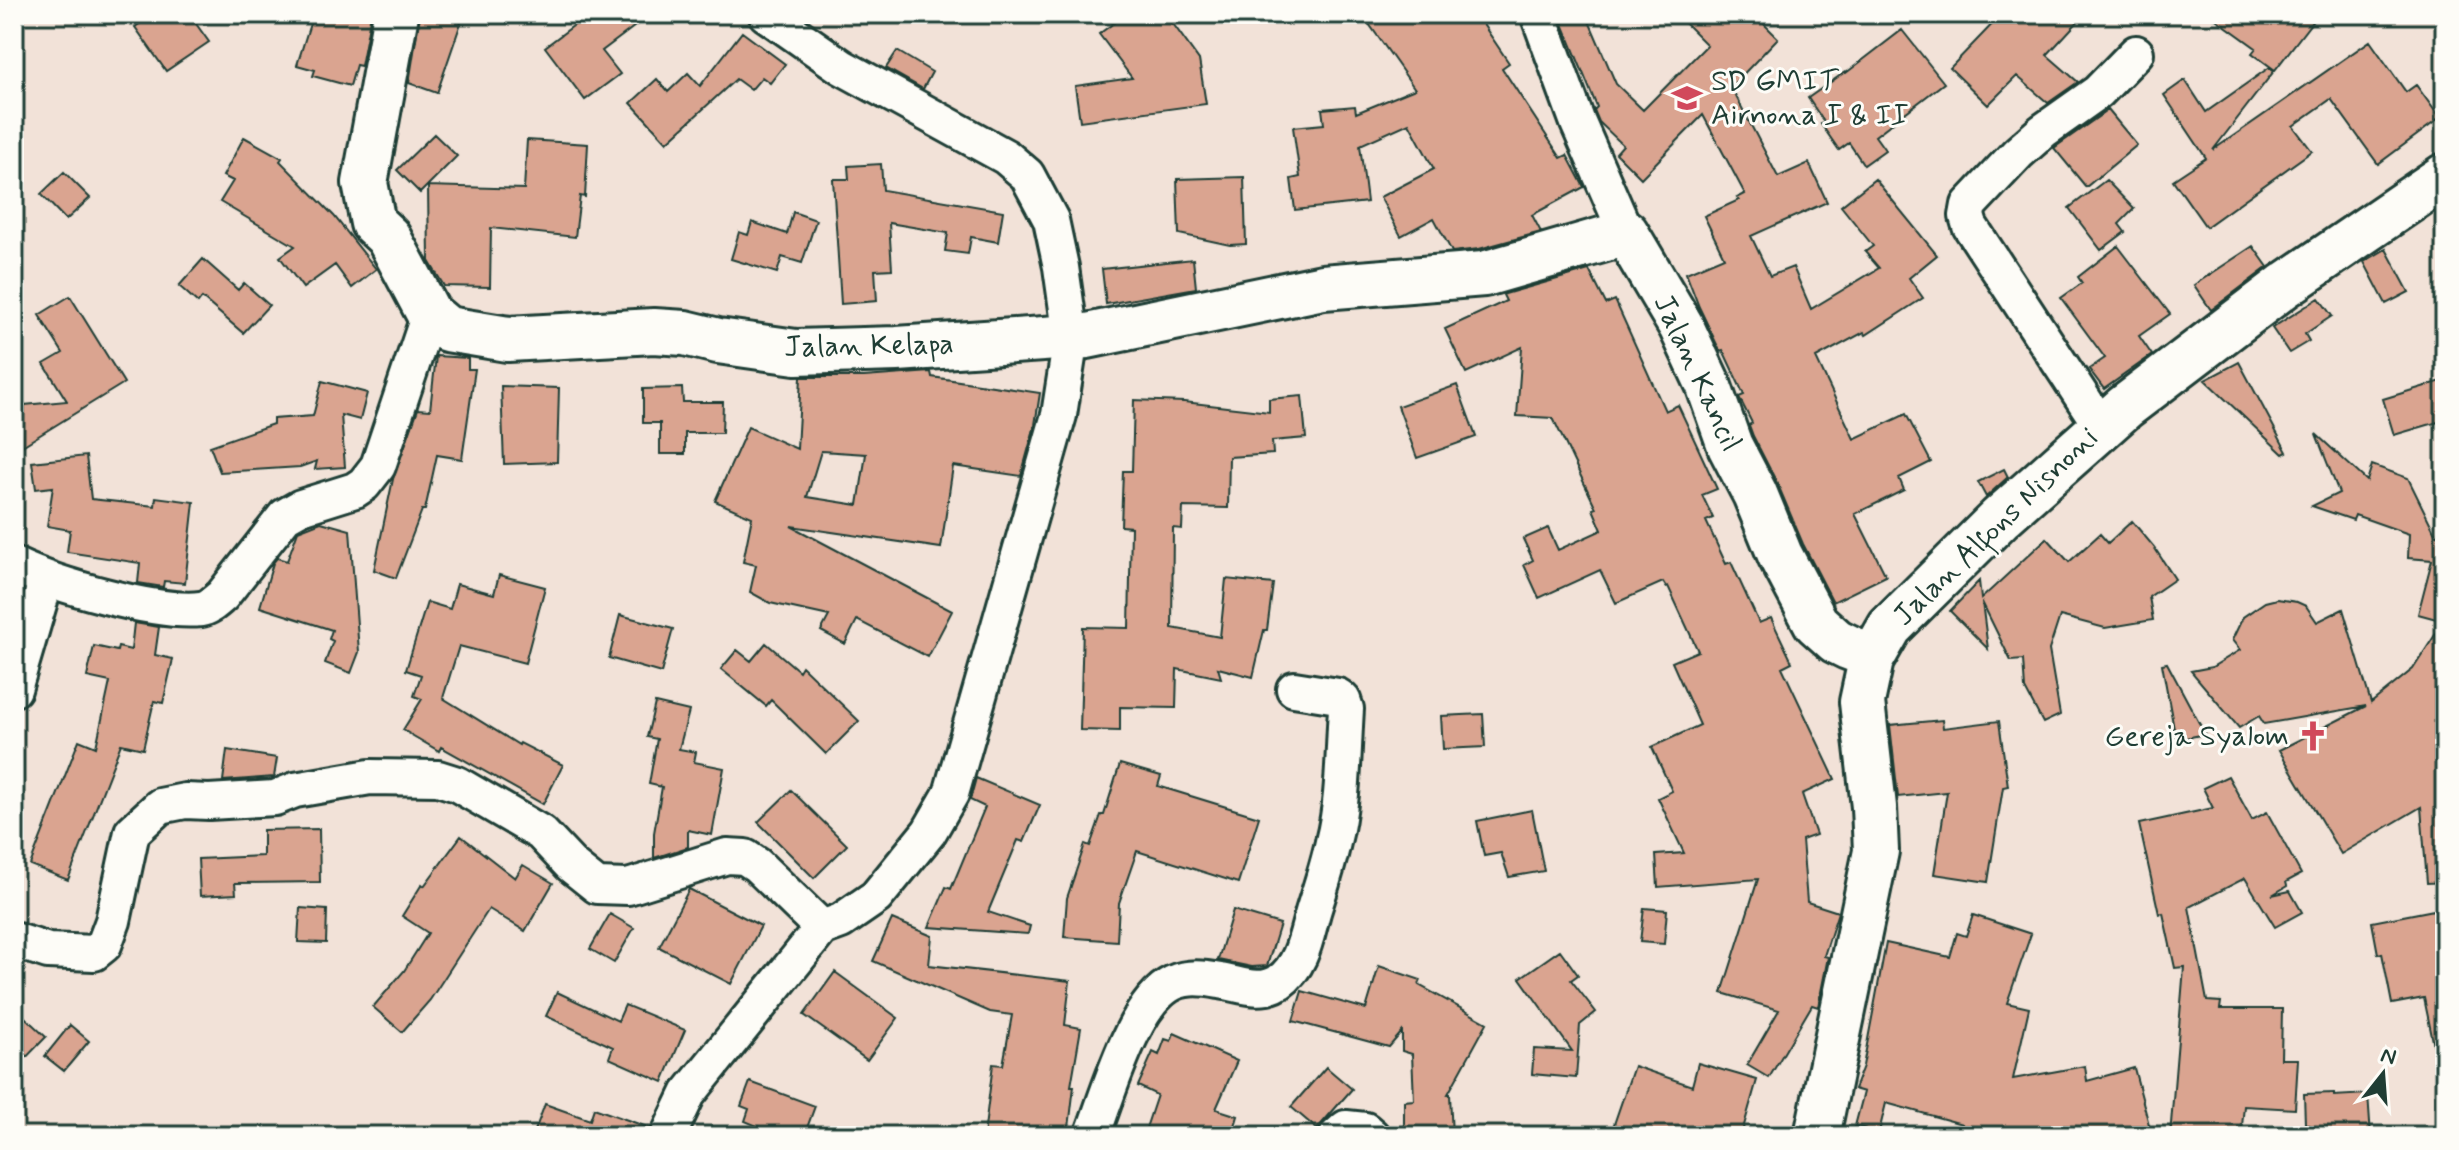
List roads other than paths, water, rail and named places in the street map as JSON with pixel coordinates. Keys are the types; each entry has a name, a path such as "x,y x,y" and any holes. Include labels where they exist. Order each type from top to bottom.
{"street":[{"path":"14,565 46,580 165,606 201,609 222,596 285,516 301,507 355,490 378,466 429,314 388,237 373,223 365,183 396,14"},
{"path":"668,1136 688,1094 822,928 841,921 876,897 929,832 951,794 1059,415 1071,338 1051,220 1027,175 1006,157 842,67 766,14"},
{"name":"Jalan Kancil","path":"1538,14 1578,123 1626,233 1681,326 1708,384 1730,446 1755,494 1780,555 1816,623 1827,635 1848,647 1861,652 1876,650"},
{"path":"2101,426 1970,226 1967,211 1969,205 2018,153 2098,92 2136,53"},
{"name":"Jalan Alfons Nisnoni","path":"1817,1136 1876,851 1862,702 1864,682 1876,650 1890,627 2101,426 2284,286 2445,176"},
{"name":"Jalan Kelapa","path":"429,314 447,329 508,339 654,331 685,333 796,352 1071,338 1323,287 1484,274 1626,233"},
{"path":"14,689 46,580"},
{"path":"1092,1136 1138,1020 1163,989 1192,977 1248,988 1264,987 1277,983 1286,975 1302,952 1334,840 1346,709 1338,696 1294,689"},
{"path":"14,940 48,951 94,953 104,945 113,921 132,832 160,806 185,801 275,798 295,790 370,777 438,778 457,784 541,833 572,866 597,886 628,887 727,856 745,857 822,928"},
{"path":"1337,1136 1346,1128 1365,1130 1372,1136"}],"place":[{"name":"SD GMIT Airnona I & II","path":"1687,98"},
{"name":"Gereja Syalom","path":"2313,736"}]}
